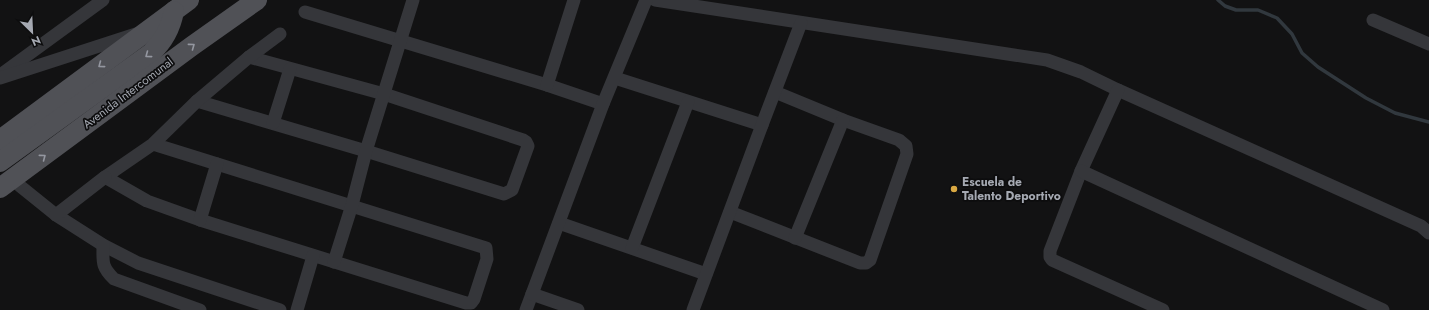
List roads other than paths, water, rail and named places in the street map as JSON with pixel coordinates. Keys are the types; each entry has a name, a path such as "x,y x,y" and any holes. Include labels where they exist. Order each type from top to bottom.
{"main road":[{"name":"Avenida Intercomunal","path":"5,182 192,46 251,5 266,0"},
{"path":"0,140 182,5"},
{"path":"0,162 151,53 169,30 182,5"},
{"path":"5,182 28,141"}],"street":[{"path":"0,77 103,0"},
{"path":"334,262 352,205 366,151 414,0"},
{"path":"547,85 574,0"},
{"path":"526,310 603,104 646,0"},
{"path":"655,0 1048,60 1082,72 1118,90 1421,226 1429,233"},
{"path":"305,12 547,85 603,104"},
{"path":"1373,20 1429,44"},
{"path":"693,310 774,92 802,23"},
{"path":"0,77 149,29"},
{"path":"56,215 105,177 153,144 197,101 249,57 280,34"},
{"path":"197,101 504,194 512,190 528,146 523,140 384,94 249,57"},
{"path":"273,123 290,69"},
{"path":"615,78 762,125"},
{"path":"1118,90 1081,171 1050,251 1050,257 1052,260 1160,309"},
{"path":"730,212 860,263 866,263 870,260 907,154 906,146 899,140 843,120 774,92"},
{"path":"632,248 688,102"},
{"path":"795,238 843,120"},
{"path":"105,177 147,201 200,220 466,303 474,300 487,259 486,248 153,144"},
{"path":"200,220 217,164"},
{"path":"1081,171 1383,310"},
{"path":"5,182 20,186 56,215 103,245 138,263 245,305 280,310"},
{"path":"559,223 706,274"},
{"path":"103,245 103,264 105,271 114,279 200,310"},
{"path":"297,310 313,256"},
{"path":"532,294 578,310"}],"waterway":[{"path":"1218,0 1225,6 1236,10 1258,10 1277,18 1292,34 1302,53 1318,67 1366,98 1395,113 1429,122"}],"place":[{"name":"Escuela de Talento Deportivo","path":"954,189"}]}
